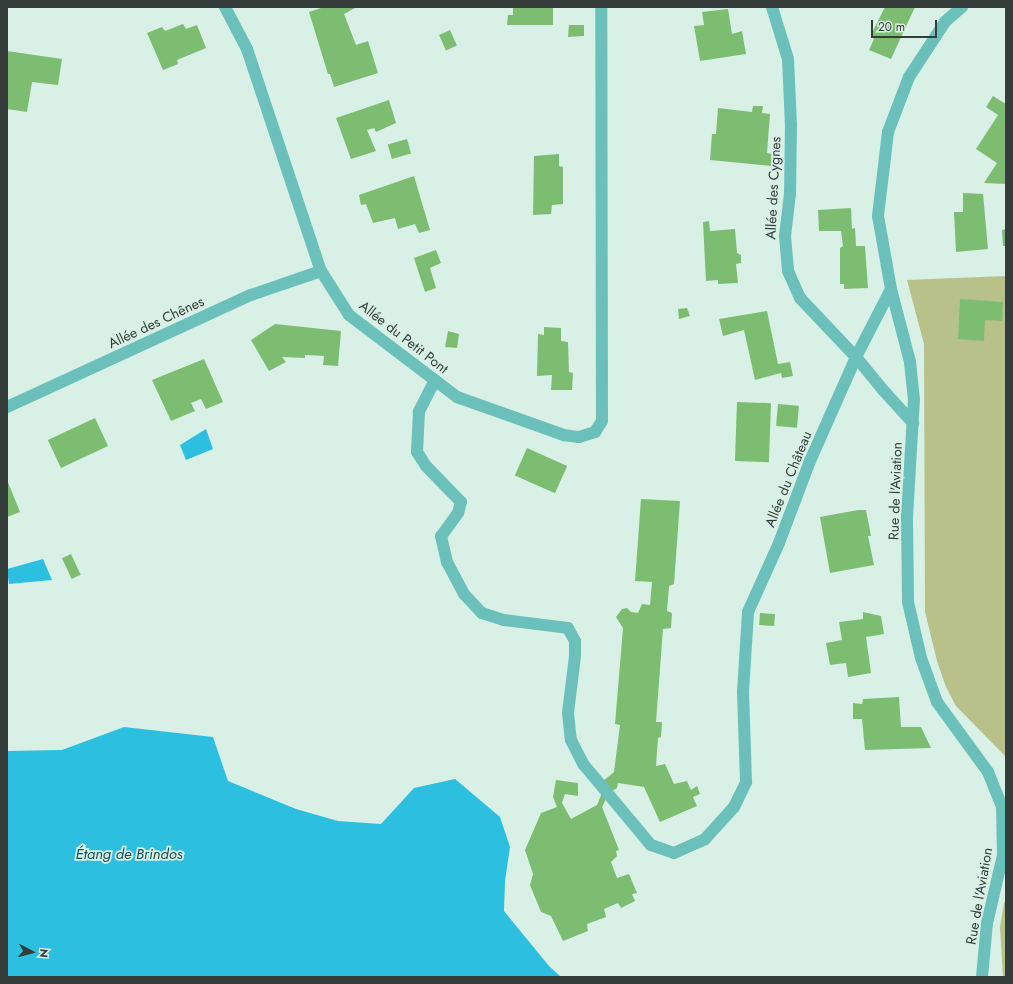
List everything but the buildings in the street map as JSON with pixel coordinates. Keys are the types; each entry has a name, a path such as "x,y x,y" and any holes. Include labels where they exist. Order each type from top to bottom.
{"street":[{"name":"Allée du Petit Pont","path":"225,7 247,49 321,271 349,315 457,397 564,435 579,437 594,432 602,421 601,7"},
{"name":"Allée des Cygnes","path":"772,7 788,59 791,132 790,194 785,236 788,271 800,298 856,357 913,423"},
{"name":"Rue de l'Aviation","path":"962,7 945,22 909,77 888,132 878,216 891,289 910,362 914,399 908,518 908,602 921,658 938,702 988,772 1002,807 1003,855 986,923 982,977"},
{"name":"Allée des Chênes","path":"7,407 251,295 321,271"},
{"name":"Allée du Château","path":"435,380 419,412 417,452 426,466 461,502 458,513 441,536 447,562 464,594 482,613 504,620 568,628 575,641 575,656 568,713 571,740 584,765 651,845 674,853 705,839 734,807 746,782 743,692 748,612 779,543 810,461 856,357 891,289"}],"green space":[{"path":"1006,276 1006,757 956,706 946,687 937,661 925,612 924,344 907,280"},
{"path":"1006,900 1006,977 1003,977 1000,927 1004,903"}],"water":[{"path":"206,429 213,449 186,460 180,445"},
{"path":"43,559 52,580 9,584 7,569"},
{"name":"Étang de Brindos","path":"124,727 213,737 228,781 296,809 338,821 381,824 414,788 455,779 500,817 510,847 505,881 504,911 549,966 561,977 7,977 7,751 62,750"}]}
